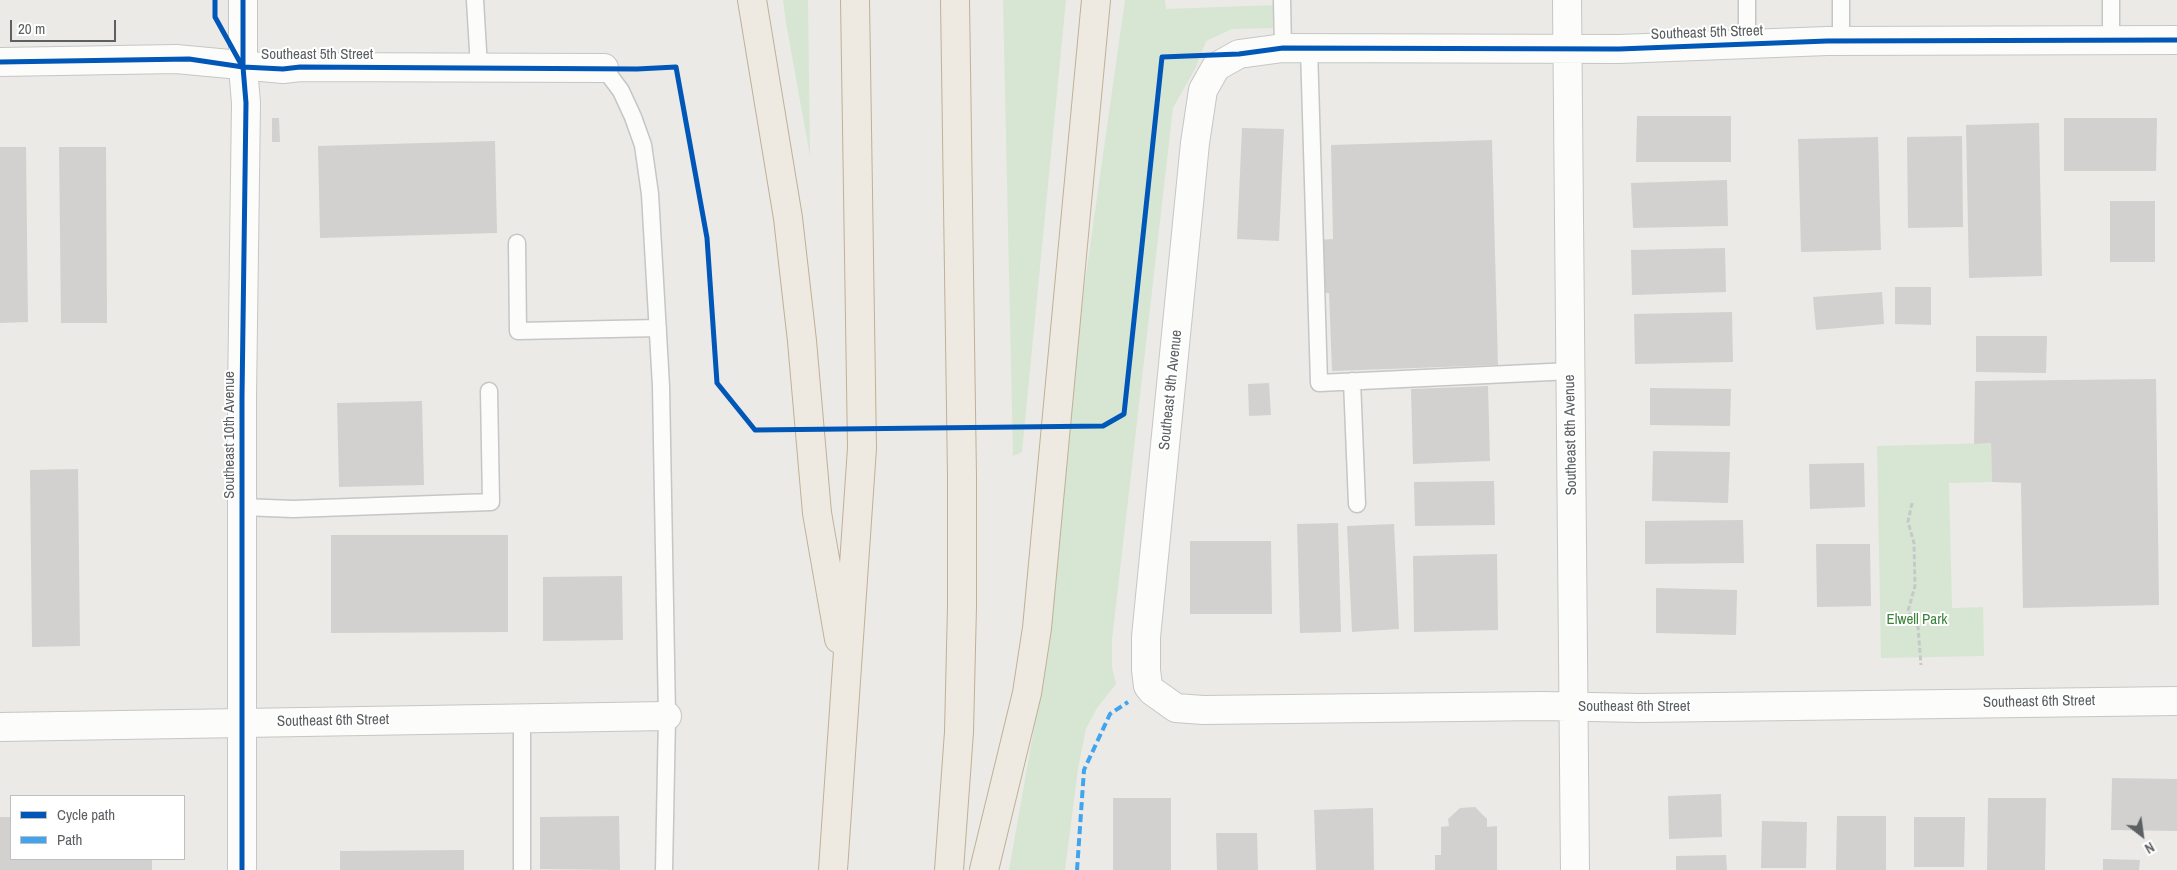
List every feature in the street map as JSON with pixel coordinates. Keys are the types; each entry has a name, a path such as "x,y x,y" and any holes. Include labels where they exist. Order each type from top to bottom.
{"highway":[{"path":"752,0 788,218 803,350 818,514 847,685"},
{"path":"833,870 862,448 855,0"},
{"path":"949,870 960,732 962,586 954,0"},
{"path":"984,870 1027,693 1037,628 1096,0"}],"street":[{"name":"Southeast 10th Avenue","path":"242,870 242,507 246,102 243,67 243,0"},
{"name":"Southeast 8th Avenue","path":"1567,0 1575,870"},
{"name":"Southeast 5th Street","path":"1195,143 1202,90 1216,67 1238,54 1296,48 1619,49 1841,42 2177,40"},
{"name":"Southeast 5th Street","path":"0,62 189,59 243,67 604,68"},
{"name":"Southeast 9th Avenue","path":"1146,637 1195,143"},
{"name":"Southeast 6th Street","path":"1146,637 1148,686 1176,708 1203,710 1640,708 2177,701"},
{"name":"Southeast 6th Street","path":"0,727 667,716"}],"lane":[{"path":"475,0 479,67"},
{"path":"1282,0 1296,48 1319,383 1571,371"},
{"path":"1747,0 1747,44"},
{"path":"1841,0 1841,42"},
{"path":"2111,0 2111,40"},
{"path":"604,68 621,91 643,146 650,194 658,328 667,716 664,870"},
{"path":"518,243 518,331 658,328"},
{"path":"1352,381 1357,504"},
{"path":"242,507 292,509 491,502 489,391"},
{"path":"522,718 522,870"}],"path":[{"path":"1912,503 1908,522 1916,557 1913,574 1915,586 1908,611 1918,627 1921,665"}],"green space":[{"path":"783,0 808,0 810,156 786,23"},
{"path":"1003,0 1066,0 1022,452 1013,456"},
{"path":"1125,0 1165,0 1166,9 1275,5 1275,28 1232,29 1206,41 1196,67 1173,108 1112,640 1112,667 1116,684 1097,708 1086,729 1078,769 1065,870 1009,870 1036,717 1084,289"},
{"name":"Elwell Park","path":"1991,443 1992,482 1949,483 1952,608 1983,607 1984,656 1881,658 1877,446"}],"building":[{"path":"1637,116 1731,116 1731,162 1636,162"},
{"path":"272,118 279,118 280,142 272,142"},
{"path":"2064,118 2157,118 2156,171 2064,171"},
{"path":"2039,123 2042,276 1969,278 1966,125"},
{"path":"1242,128 1284,129 1279,241 1237,239"},
{"path":"1962,136 1963,227 1908,228 1907,137"},
{"path":"1878,137 1881,250 1801,252 1798,139"},
{"path":"1492,140 1498,365 1332,371 1329,293 1317,293 1316,240 1333,239 1331,145"},
{"path":"495,141 497,233 320,238 318,146"},
{"path":"0,147 26,147 28,322 0,323"},
{"path":"59,147 106,147 107,323 61,323"},
{"path":"1727,180 1728,226 1633,228 1631,183"},
{"path":"2110,201 2155,201 2155,262 2110,262"},
{"path":"1725,248 1726,292 1632,295 1631,250"},
{"path":"1895,287 1931,287 1931,325 1895,324"},
{"path":"1882,292 1884,324 1816,330 1813,297"},
{"path":"1732,312 1733,362 1635,364 1634,314"},
{"path":"1976,336 2047,336 2046,373 1976,372"},
{"path":"2156,379 2159,605 2023,608 2021,483 1992,482 1991,443 1974,444 1975,381"},
{"path":"1269,383 1271,415 1249,416 1248,384"},
{"path":"1488,386 1490,461 1413,464 1411,389"},
{"path":"1650,388 1731,389 1730,426 1650,425"},
{"path":"422,401 424,485 339,487 337,403"},
{"path":"1653,451 1730,452 1728,503 1652,501"},
{"path":"1864,463 1865,507 1810,509 1809,464"},
{"path":"78,469 80,646 32,647 30,470"},
{"path":"1494,481 1495,525 1415,526 1414,482"},
{"path":"1743,520 1744,563 1645,564 1645,521"},
{"path":"1338,523 1341,632 1300,633 1297,524"},
{"path":"1394,524 1399,629 1352,632 1347,526"},
{"path":"331,535 508,535 508,632 331,633"},
{"path":"1190,541 1271,541 1272,614 1190,614"},
{"path":"1816,544 1870,544 1871,606 1817,607"},
{"path":"1497,554 1498,630 1414,632 1413,556"},
{"path":"622,576 623,640 543,641 543,577"},
{"path":"1656,588 1737,590 1736,635 1656,633"},
{"path":"2112,778 2177,779 2177,831 2111,830"},
{"path":"1721,794 1722,837 1669,839 1668,796"},
{"path":"1113,798 1171,798 1171,870 1113,870"},
{"path":"1988,798 2046,798 2045,870 1987,870"},
{"path":"1475,807 1487,819 1487,827 1497,826 1497,870 1435,870 1435,855 1441,855 1441,827 1449,826 1448,819 1460,808"},
{"path":"1373,808 1374,870 1316,870 1314,810"},
{"path":"619,816 620,870 540,869 540,817"},
{"path":"1837,816 1886,816 1886,870 1836,870"},
{"path":"0,817 10,817 10,860 152,860 152,870 0,870"},
{"path":"1914,817 1965,817 1964,867 1914,867"},
{"path":"1762,821 1807,822 1806,868 1761,868"},
{"path":"1216,833 1257,833 1258,870 1217,870"},
{"path":"464,850 464,870 340,870 340,851"},
{"path":"1726,855 1727,870 1676,870 1676,856"},
{"path":"2103,859 2140,860 2139,870 2103,870"}],"marked path":[{"path":"1077,870 1084,770 1110,714 1128,702"}],"cycle path":[{"path":"215,0 215,17 241,64"},
{"path":"242,870 242,397 246,103 243,67 243,0"},
{"path":"0,62 189,59 243,67 283,69 300,67 637,69 676,67 707,238 717,383 755,430 1103,426 1124,414 1162,57 1239,54 1283,48 1619,49 1827,41 2177,40"}]}
